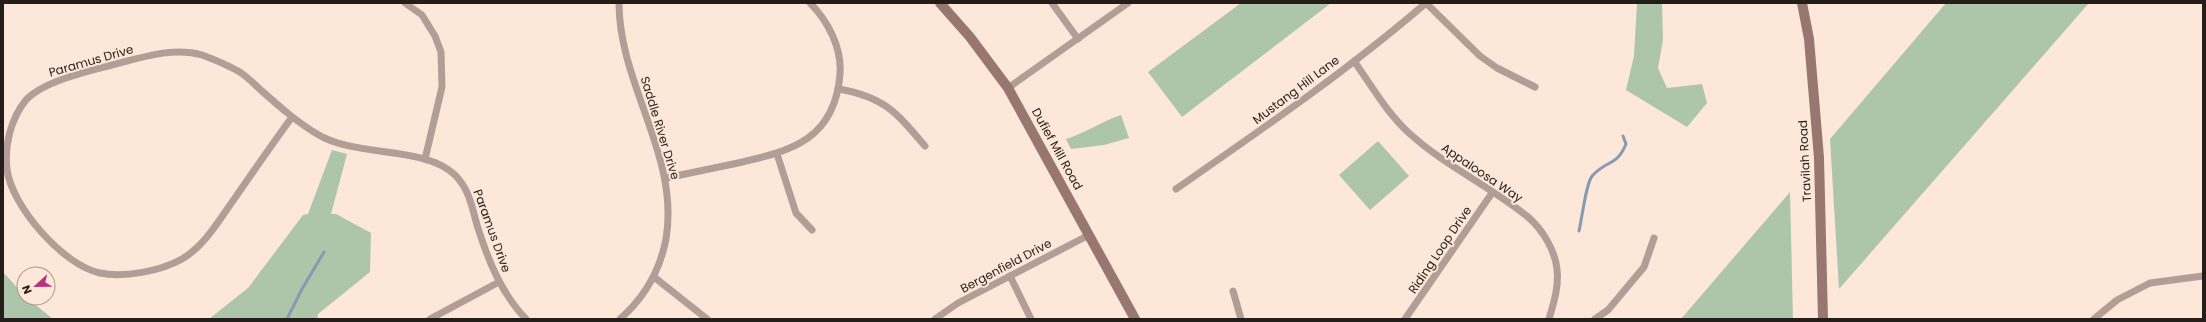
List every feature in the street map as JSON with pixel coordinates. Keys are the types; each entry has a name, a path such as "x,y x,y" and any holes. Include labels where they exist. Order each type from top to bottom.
{"main road":[{"name":"Dufief Mill Road","path":"940,3 970,37 1008,88 1135,319"},
{"name":"Travilah Road","path":"1802,3 1809,39 1819,158 1823,319"}],"street":[{"path":"405,3 422,15 435,36 441,52 442,86 425,159"},
{"name":"Saddle River Drive","path":"619,3 619,20 627,56 666,178 669,205 668,226 663,255 654,277 632,308 620,319"},
{"path":"666,178 777,154 796,146 815,133 829,114 839,89 841,62 832,32 810,3"},
{"path":"1052,3 1078,39"},
{"path":"1008,88 1128,3"},
{"path":"1426,3 1480,56 1497,68 1535,87"},
{"name":"Mustang Hill Lane","path":"1176,189 1272,122 1375,47 1426,3"},
{"name":"Paramus Drive","path":"292,118 214,227 197,248 182,259 163,268 143,273 100,273 65,257 47,239 27,213 14,192 7,171 10,131 26,101 42,87 104,67 179,51 201,55 240,71 292,118 319,135 343,146 425,159 443,166 455,175 470,197 484,245 499,282 515,307 526,319"},
{"name":"Appaloosa Way","path":"1354,61 1393,115 1408,132 1440,159 1528,218 1547,240 1557,267 1558,288 1550,319"},
{"path":"839,89 862,93 876,99 902,120 925,146"},
{"path":"777,154 796,213 812,230"},
{"name":"Riding Loop Drive","path":"1405,319 1492,193"},
{"name":"Bergenfield Drive","path":"935,319 958,303 1089,235"},
{"path":"1595,319 1608,310 1644,267 1654,238"},
{"path":"1010,276 1030,319"},
{"path":"2094,319 2117,300 2150,283 2203,276"},
{"path":"654,277 708,319"},
{"path":"430,319 499,282"},
{"path":"1233,291 1241,319"}],"green space":[{"path":"1241,3 1331,3 1182,117 1148,72"},
{"path":"1637,3 1662,3 1663,40 1658,68 1667,88 1702,84 1707,103 1687,127 1626,90 1634,56"},
{"path":"1946,3 2089,3 1839,289 1830,139"},
{"path":"1121,115 1129,138 1104,145 1071,149 1066,139"},
{"path":"1378,141 1409,176 1370,210 1339,175"},
{"path":"332,150 347,154 331,214 336,214 371,233 370,272 318,314 317,319 209,319 248,288 303,215 308,214"},
{"path":"1790,192 1793,319 1681,319"},
{"path":"3,272 16,286 16,306 37,306 53,319 3,319"}],"waterway":[{"path":"1579,231 1588,185 1593,175 1598,170 1615,160 1623,151 1626,144 1623,136"},
{"path":"287,319 302,289 324,252"}]}
